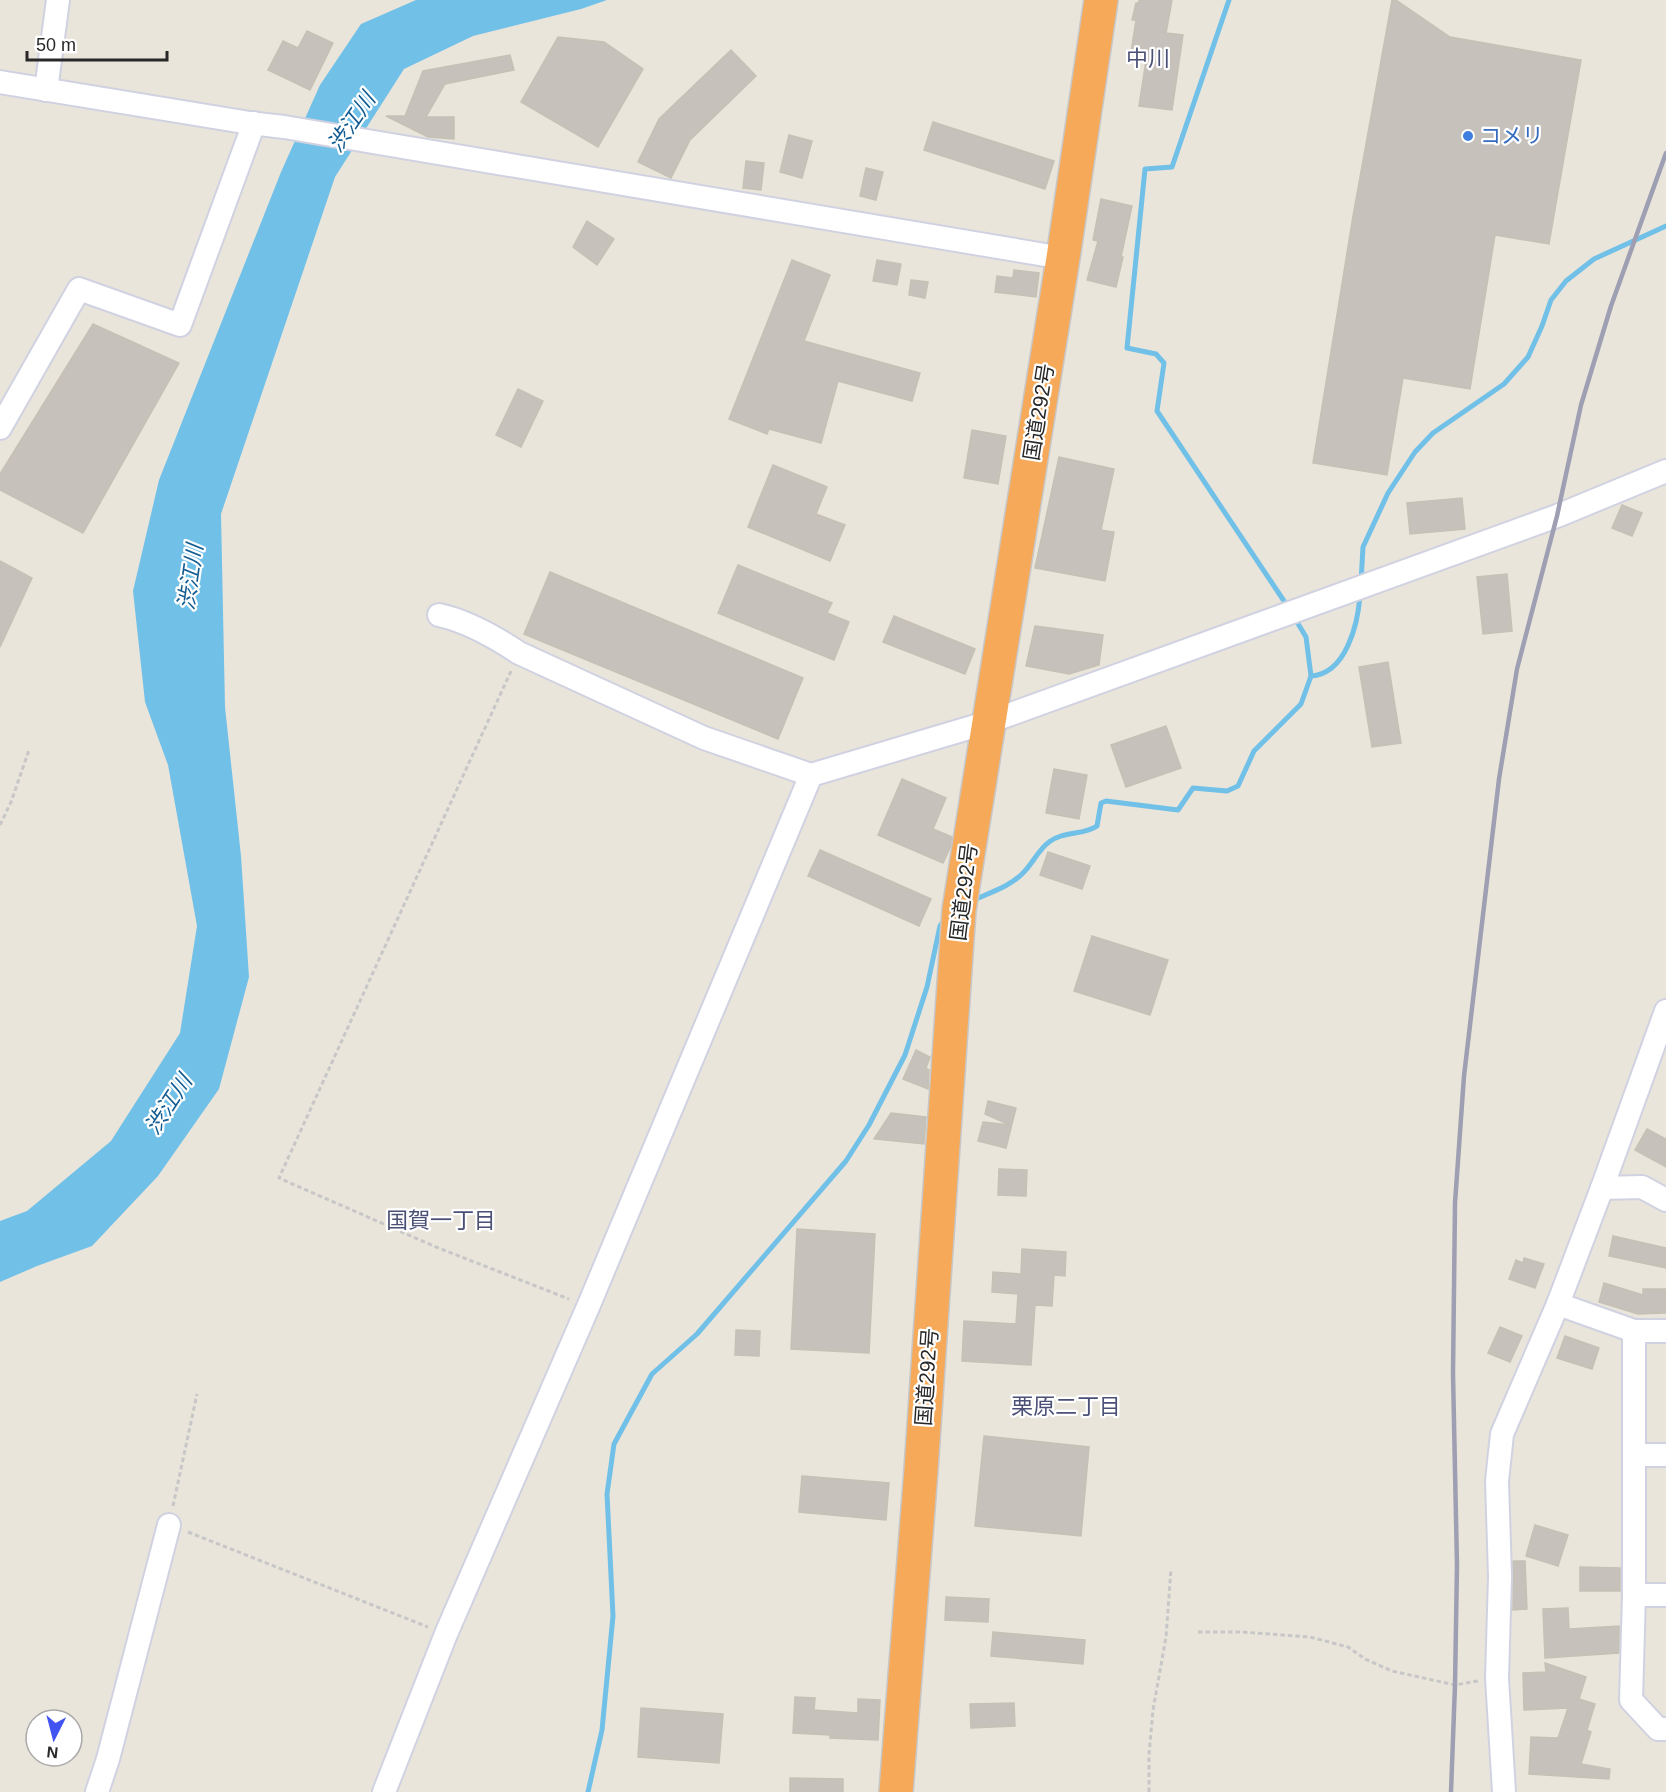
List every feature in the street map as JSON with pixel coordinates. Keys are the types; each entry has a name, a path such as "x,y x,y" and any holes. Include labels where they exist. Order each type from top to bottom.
{"highway":[{"name":"国道292号","path":"896,1792 922,1458 959,910 1063,258 1101,0"}],"street":[{"path":"46,90 58,0"},
{"path":"0,82 284,127 1063,258"},
{"path":"0,428 79,290 180,325 254,123"},
{"path":"439,615 500,640 519,652 704,738 811,775 989,722 1557,516 1666,471"},
{"path":"384,1792 446,1634 588,1307 811,775"},
{"path":"1504,1792 1497,1678 1500,1576 1497,1481 1502,1434 1558,1304 1666,1011"},
{"path":"1602,1188 1642,1187 1666,1200"},
{"path":"1558,1304 1634,1331 1666,1330"},
{"path":"1634,1331 1634,1595 1631,1700 1658,1729 1666,1729"},
{"path":"1634,1455 1666,1455"},
{"path":"97,1792 108,1759 169,1525"},
{"path":"1634,1595 1666,1595"}],"path":[{"path":"519,652 279,1178 436,1247 588,1307"},
{"path":"0,825 11,802 28,750"},
{"path":"197,1394 169,1525 446,1634"},
{"path":"1149,1792 1149,1755 1153,1710 1167,1637 1171,1569"},
{"path":"1198,1632 1242,1632 1310,1637 1348,1647 1365,1659 1392,1671 1455,1685 1497,1678"}],"water":[{"name":"渋江川","path":"416,0 607,0 581,9 473,36 404,69 335,177 221,514 225,707 241,856 249,977 219,1089 158,1176 92,1246 0,1282 0,1221 27,1211 111,1141 180,1033 197,926 168,765 145,702 133,591 159,480 281,172 320,85 361,24"}],"building":[{"path":"1139,0 1172,0 1166,33 1183,35 1172,110 1139,106 1147,54 1131,52 1136,20 1132,20 1136,3 1139,3"},
{"path":"1392,0 1396,0 1450,37 1581,60 1549,244 1495,235 1470,389 1403,378 1387,475 1313,463 1353,216"},
{"path":"307,31 333,43 310,90 268,70 283,41 298,48"},
{"path":"558,37 604,42 643,69 598,147 521,102"},
{"path":"731,50 756,76 690,140 671,178 638,162 659,119"},
{"path":"510,55 514,70 445,84 426,117 454,117 454,139 428,137 386,116 405,116 423,71"},
{"path":"933,122 1054,161 1045,189 924,150"},
{"path":"789,135 812,141 802,178 780,172"},
{"path":"746,161 764,163 761,190 743,188"},
{"path":"866,168 883,172 876,200 860,196"},
{"path":"1101,199 1132,206 1116,287 1087,280 1098,241 1093,240"},
{"path":"587,221 614,239 597,265 573,247"},
{"path":"792,260 830,275 804,341 920,373 912,401 838,381 821,443 769,429 767,434 729,419"},
{"path":"877,260 901,264 897,285 873,281"},
{"path":"1014,270 1039,273 1036,297 995,292 997,276 1013,278"},
{"path":"911,280 928,282 925,298 909,295"},
{"path":"93,324 179,363 83,533 0,490 0,474"},
{"path":"518,389 543,401 521,447 496,435"},
{"path":"972,430 1006,436 998,484 964,478"},
{"path":"1059,457 1114,469 1101,530 1114,532 1105,581 1035,568"},
{"path":"773,465 827,487 816,514 845,525 830,561 748,527"},
{"path":"1462,498 1465,529 1410,534 1407,503"},
{"path":"1622,505 1642,513 1632,536 1612,528"},
{"path":"0,561 32,578 0,647"},
{"path":"738,565 832,603 827,613 849,622 834,660 718,613"},
{"path":"550,572 803,678 778,739 524,634"},
{"path":"1507,574 1512,631 1483,634 1477,577"},
{"path":"894,616 975,649 965,674 883,642"},
{"path":"1035,626 1103,635 1099,665 1069,674 1026,666"},
{"path":"1388,662 1401,743 1372,747 1359,667"},
{"path":"1166,726 1181,768 1126,787 1111,745"},
{"path":"1054,769 1087,775 1079,819 1046,813"},
{"path":"902,779 946,798 933,829 952,837 943,863 878,835"},
{"path":"820,850 931,899 919,926 808,876"},
{"path":"1048,852 1090,866 1082,889 1040,875"},
{"path":"1092,936 1168,960 1150,1015 1074,991"},
{"path":"916,1050 930,1057 926,1068 929,1070 928,1089 903,1079"},
{"path":"988,1101 1016,1108 1006,1148 978,1141 983,1122 1010,1125 985,1114"},
{"path":"891,1113 926,1117 924,1144 874,1139"},
{"path":"1647,1129 1666,1139 1666,1167 1635,1150"},
{"path":"999,1169 1027,1170 1026,1196 998,1195"},
{"path":"797,1229 875,1234 869,1353 791,1349"},
{"path":"1613,1236 1666,1248 1666,1268 1609,1256"},
{"path":"1022,1249 1066,1252 1065,1276 1054,1275 1052,1306 1035,1305 1031,1365 962,1361 964,1321 1016,1324 1018,1294 992,1292 993,1272 1021,1274"},
{"path":"1524,1258 1544,1264 1535,1288 1509,1279 1516,1260 1523,1263"},
{"path":"1604,1283 1643,1295 1643,1289 1666,1289 1666,1313 1638,1314 1599,1302"},
{"path":"1500,1327 1522,1336 1510,1362 1488,1353"},
{"path":"736,1330 760,1331 759,1356 735,1355"},
{"path":"1565,1336 1599,1348 1592,1369 1557,1358"},
{"path":"984,1436 1089,1447 1081,1536 975,1526"},
{"path":"802,1476 889,1483 886,1520 799,1512"},
{"path":"1535,1525 1568,1535 1558,1566 1526,1556"},
{"path":"1513,1561 1525,1561 1527,1609 1513,1610"},
{"path":"1580,1567 1620,1568 1620,1591 1580,1591"},
{"path":"946,1597 989,1599 988,1622 945,1620"},
{"path":"1568,1608 1569,1629 1619,1626 1619,1653 1545,1658 1543,1609"},
{"path":"993,1632 1085,1640 1083,1664 991,1656"},
{"path":"1545,1663 1586,1677 1579,1699 1595,1704 1587,1730 1591,1732 1581,1764 1610,1769 1609,1779 1529,1774 1531,1737 1558,1738 1568,1708 1524,1710 1523,1673 1546,1672"},
{"path":"795,1697 815,1698 814,1710 858,1713 858,1699 880,1700 878,1740 830,1738 830,1735 793,1733"},
{"path":"1014,1703 1015,1726 971,1728 970,1704"},
{"path":"641,1708 723,1714 719,1763 638,1757"},
{"path":"790,1778 843,1779 843,1792 790,1792"}],"waterway":[{"path":"1229,0 1172,167 1145,169 1127,348 1156,354 1164,363 1157,411 1288,607"},
{"path":"1361,582 1363,547 1388,493 1415,452 1433,433 1504,384 1528,357 1551,300 1566,281 1594,259 1666,226"},
{"path":"1311,676 1333,667 1348,646 1353,633 1360,595"},
{"path":"972,901 1017,879 1045,845 1067,834 1086,831 1097,826 1101,803 1106,801 1178,810 1193,788 1227,791 1238,786 1254,751 1301,704 1311,676 1306,637 1294,617"},
{"path":"588,1792 602,1730 613,1616 607,1494 614,1444 652,1374 697,1334 846,1161 869,1125 905,1055 927,987 940,926 945,919"}],"railway":[{"path":"1451,1792 1457,1565 1453,1374 1455,1203 1464,1076 1499,779 1517,669 1557,516 1581,405 1611,306 1666,153"}],"place":[{"name":"コメリ","path":"1468,136"}],"district":[{"name":"中川","path":"1148,58"},
{"name":"国賀一丁目","path":"441,1220"},
{"name":"栗原二丁目","path":"1066,1406"}]}
